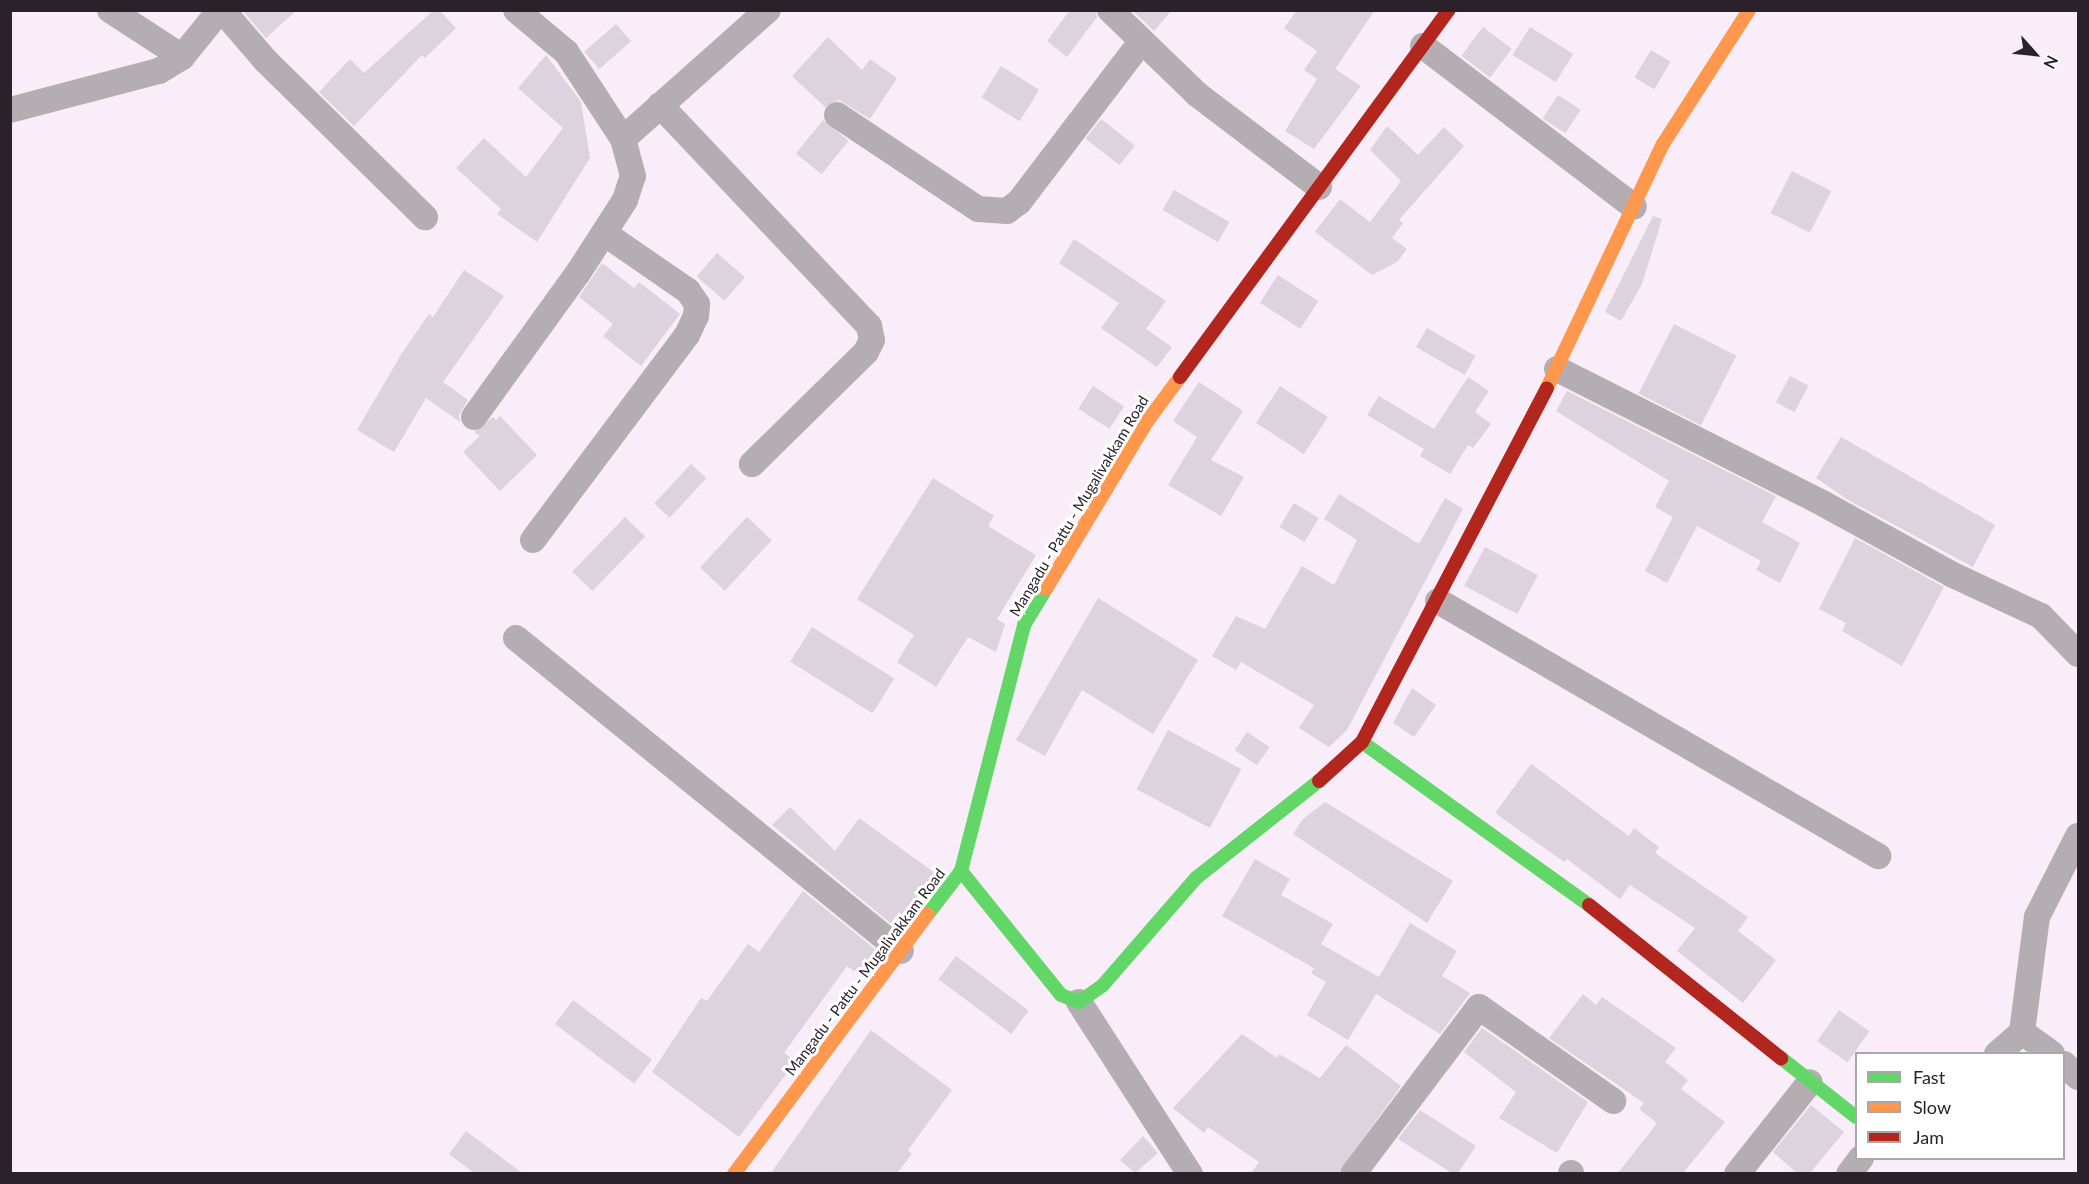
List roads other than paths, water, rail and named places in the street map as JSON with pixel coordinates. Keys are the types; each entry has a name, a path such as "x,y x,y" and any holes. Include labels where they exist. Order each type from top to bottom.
{"street":[{"path":"110,10 182,57"},
{"path":"10,110 159,71 182,57 221,10 266,61 425,217"},
{"path":"474,417 604,233 625,200 633,176 623,139 566,52 516,10"},
{"path":"623,139 768,10"},
{"path":"1110,10 1198,95 1319,187"},
{"name":"Mangadu - Pattu - Mugalivakkam Road","path":"734,1173 961,871 1024,625 1146,423 1449,10"},
{"path":"1079,1002 1103,986 1197,878 1309,791 1362,742 1438,601 1557,369 1663,144 1749,10"},
{"path":"837,115 978,208 1006,211 1019,202 1141,42"},
{"path":"1423,46 1634,207"},
{"path":"660,105 869,326 872,340 866,352 752,464"},
{"path":"533,540 687,335 696,316 697,304 688,291 604,233"},
{"path":"1557,369 1824,504 1953,575 2041,616 2079,654"},
{"path":"1438,601 1878,856"},
{"path":"516,639 901,951"},
{"path":"1362,742 1564,885 1855,1116"},
{"path":"1998,1052 2022,1032 2031,982 2030,945 2037,917 2079,836"},
{"path":"961,871 1061,995 1079,1002 1190,1173"},
{"path":"1353,1173 1479,1007 1613,1101"},
{"path":"2022,1032 2051,1052"},
{"path":"2065,1065 2079,1077"},
{"path":"1737,1173 1810,1082"},
{"path":"1849,1173 1859,1160"}]}
